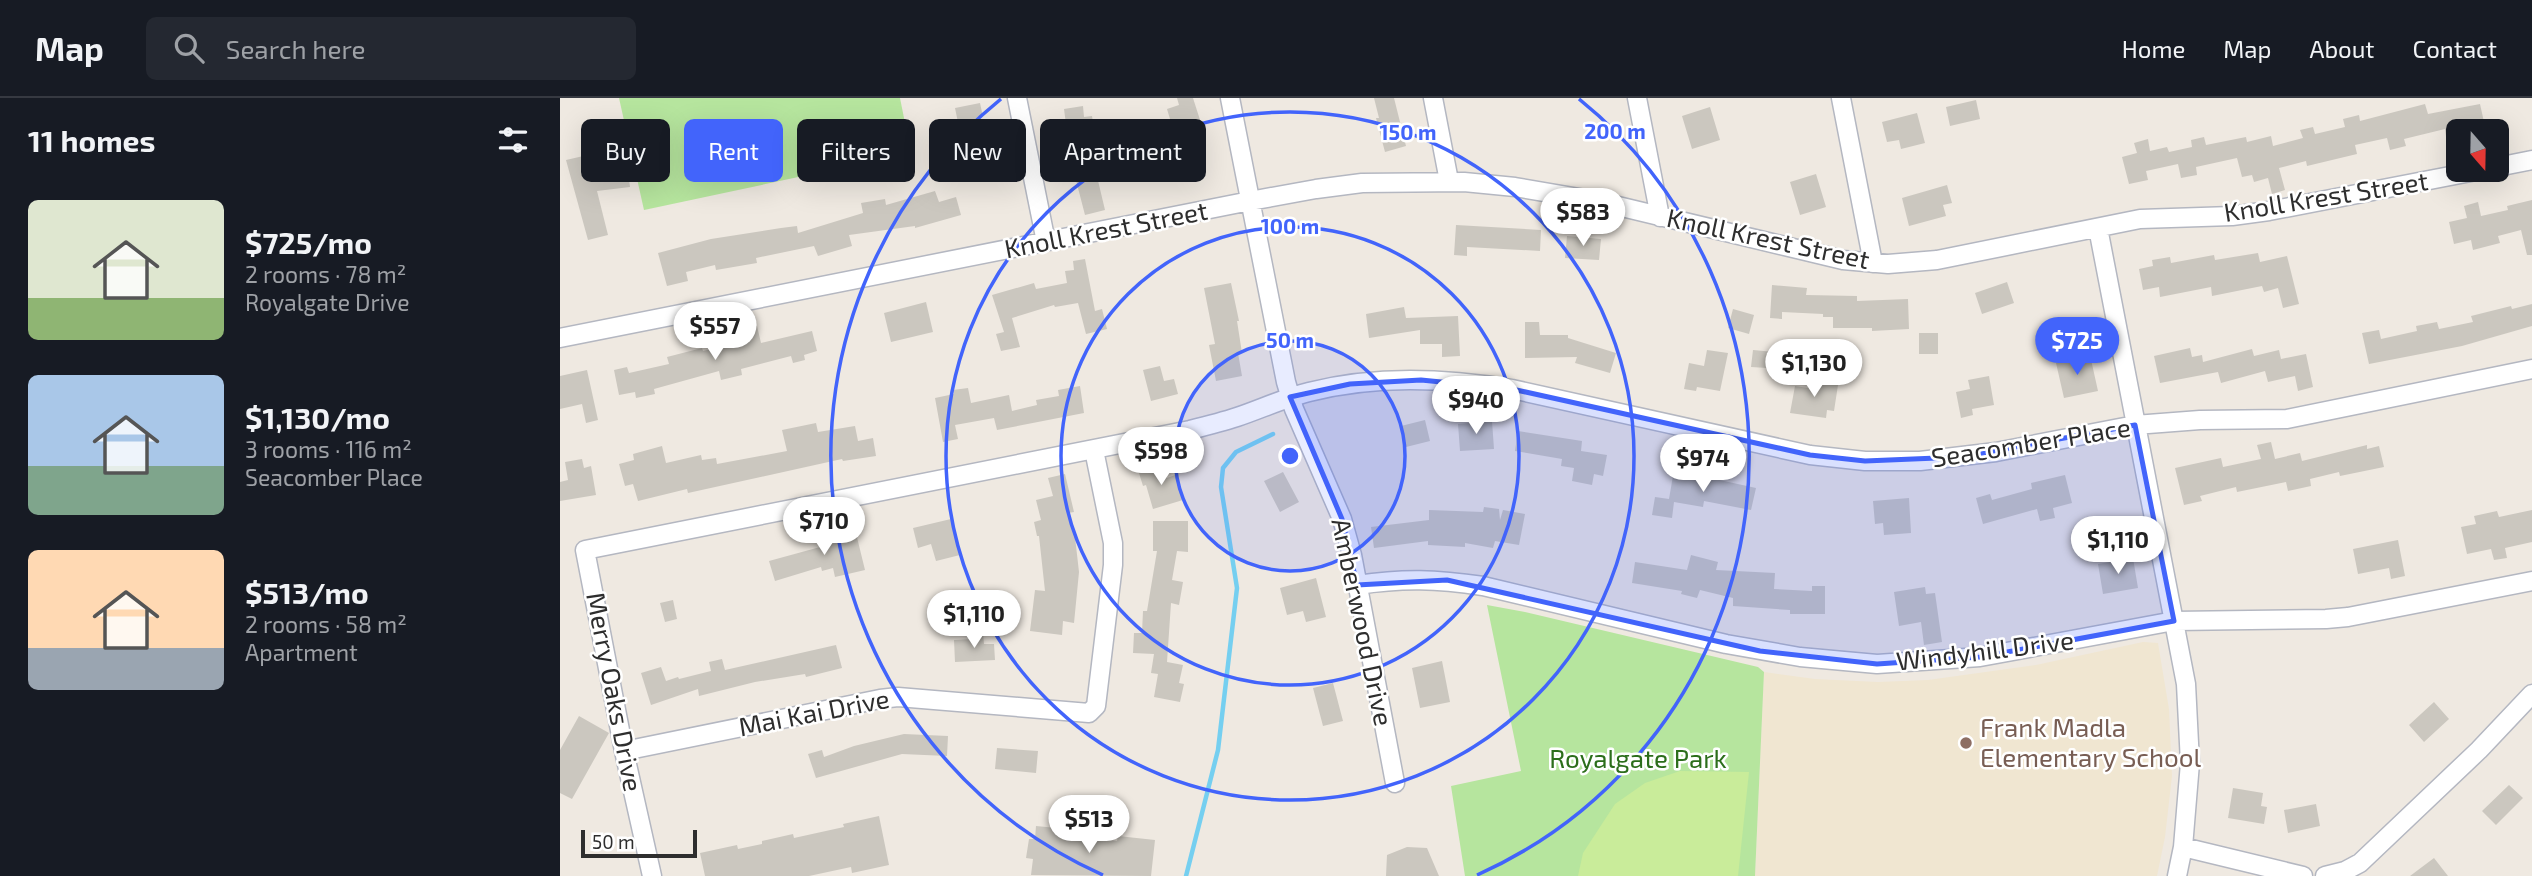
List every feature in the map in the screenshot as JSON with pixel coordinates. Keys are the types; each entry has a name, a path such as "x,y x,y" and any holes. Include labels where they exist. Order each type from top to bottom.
{"street":[{"path":"1017,98 1046,242"},
{"name":"Amberwood Drive","path":"1230,98 1290,397 1342,519 1395,783"},
{"path":"1433,98 1449,181"},
{"path":"1637,98 1660,218"},
{"path":"1841,98 1873,263"},
{"path":"2510,164 2532,160"},
{"name":"Knoll Krest Street","path":"560,338 1250,201 1363,183 1449,181 1515,187 1597,201 1843,260 1873,263 1937,260 2140,219 2232,216 2269,211 2446,177"},
{"path":"2098,228 2186,684 2190,763 2183,847 2177,876"},
{"name":"Seacomber Place","path":"585,550 1094,450 1225,421 1290,397 1350,384 1381,381 1422,380 1512,388 1810,455 1865,461 1920,461 1961,457 2135,425 2200,420 2287,419 2532,369"},
{"name":"Mai Kai Drive","path":"624,751 898,697 1088,713 1096,706 1113,565 1111,526 1094,450"},
{"name":"Merry Oaks Drive","path":"585,550 624,751 652,876"},
{"name":"Windyhill Drive","path":"1357,585 1408,579 1447,580 1483,586 1760,651 1877,664 1980,657 2174,621 2326,620 2532,581"},
{"path":"2325,876 2345,871 2360,863 2479,750 2532,694"},
{"path":"2183,847 2303,876"}],"highlighted area":[{"path":"1421,380 1512,389 1810,455 1865,461 1961,457 2135,425 2174,621 1980,657 1877,664 1760,651 1447,580 1357,585 1342,519 1290,397 1350,384"}],"shaded area":[{"name":"Frank Madla Elementary School","path":"2143,642 2158,643 2169,709 2172,776 2165,837 2157,876 1755,876 1764,672 1815,679 1878,682 1928,680 2036,665"}],"green space":[{"path":"619,98 900,98 904,119 797,119 797,177 783,180 783,119 684,119 684,182 775,182 644,210 638,182 670,182 670,119 624,119"},
{"name":"Royalgate Park","path":"1487,605 1758,667 1764,672 1755,876 1465,876 1451,786 1521,771"},
{"path":"1680,771 1749,772 1738,876 1578,876 1583,853 1615,804 1645,783"}],"building":[{"path":"1177,98 1193,98 1200,119 1170,119 1167,109 1179,105"},
{"path":"1374,98 1394,98 1406,146 1385,152"},
{"path":"1976,100 1980,119 1950,126 1946,107"},
{"path":"980,103 983,117 957,119 955,108"},
{"path":"2425,104 2428,114 2480,104 2483,119 2446,119 2446,137 2445,129 2404,139 2406,146 2390,150 2387,138 2355,145 2357,154 2307,166 2306,161 2279,168 2285,190 2272,194 2268,178 2254,182 2252,175 2242,177 2237,158 2196,167 2197,175 2181,178 2178,164 2146,171 2148,180 2129,184 2122,157 2137,153 2134,143 2148,139 2150,151 2167,147 2169,152 2192,147 2191,140 2204,137 2206,145 2246,137 2247,142 2271,136 2273,146 2303,138 2300,130 2313,127 2315,134 2345,127 2343,119 2359,115 2360,121"},
{"path":"1083,106 1084,117 1092,116 1092,119 1065,119 1064,109"},
{"path":"1710,107 1720,140 1692,149 1682,116"},
{"path":"1917,113 1925,143 1901,149 1899,140 1887,142 1882,122"},
{"path":"581,157 581,182 629,182 630,187 597,191 608,235 588,240 566,160"},
{"path":"1816,174 1826,207 1800,215 1790,182"},
{"path":"1076,182 1098,182 1105,210 1085,215"},
{"path":"1947,185 1952,203 1943,205 1946,216 1909,226 1902,198"},
{"path":"935,191 939,202 956,197 961,215 915,228 849,235 852,246 818,256 814,246 756,258 757,263 716,270 715,265 686,272 688,281 667,286 658,253 711,239 781,228 797,226 798,233 863,213 861,203 885,199 886,205"},
{"path":"2532,200 2532,255 2527,255 2521,230 2498,236 2500,243 2473,250 2471,240 2454,244 2449,222 2467,218 2464,206 2478,202 2481,216 2508,210 2507,206"},
{"path":"1456,225 1541,230 1540,251 1467,247 1467,256 1454,255"},
{"path":"1567,236 1601,239 1599,260 1565,258"},
{"path":"2258,253 2260,262 2287,256 2299,304 2283,308 2278,288 2264,292 2262,286 2212,296 2211,287 2160,297 2159,287 2143,290 2139,269 2153,266 2152,260 2170,257 2171,263 2214,255 2215,260"},
{"path":"1085,259 1095,311 1102,309 1107,329 1086,334 1078,303 1054,305 1012,318 1020,347 1001,351 996,334 1004,332 992,295 1034,283 1036,289 1067,283 1065,271 1074,270 1073,261"},
{"path":"2007,282 2014,303 1982,314 1975,293"},
{"path":"1231,283 1239,321 1242,353 1238,353 1242,376 1216,381 1209,345 1215,344 1204,288"},
{"path":"1772,285 1807,288 1806,295 1857,296 1857,301 1908,299 1909,329 1872,331 1872,328 1833,328 1833,317 1823,317 1823,314 1782,312 1782,319 1770,318"},
{"path":"926,302 933,332 891,342 884,313"},
{"path":"2532,304 2532,326 2462,346 2369,364 2362,333 2379,330 2381,339 2417,331 2416,326 2437,322 2439,329 2473,322 2471,316"},
{"path":"1404,307 1406,318 1458,316 1460,356 1442,357 1442,344 1420,344 1420,330 1369,338 1366,314"},
{"path":"1733,309 1754,315 1749,334 1728,328"},
{"path":"1525,322 1539,322 1540,335 1568,335 1568,338 1616,353 1610,373 1575,363 1577,357 1525,358"},
{"path":"757,326 761,343 812,331 817,351 804,355 805,360 793,363 791,356 741,369 742,375 721,380 719,371 654,389 655,394 636,398 635,392 619,395 614,370 627,367 629,373 669,364 667,357 746,341 743,330"},
{"path":"1919,333 1938,333 1938,354 1919,354"},
{"path":"2190,348 2192,357 2202,355 2203,362 2252,349 2254,356 2279,350 2281,359 2306,354 2313,387 2298,391 2295,376 2268,382 2265,371 2221,383 2218,372 2160,383 2154,356"},
{"path":"1707,350 1728,353 1720,391 1697,387 1696,391 1684,389 1689,363 1704,366"},
{"path":"1753,350 1786,353 1784,369 1751,367"},
{"path":"2090,355 2098,391 2064,398 2056,363"},
{"path":"1160,366 1164,381 1174,379 1178,394 1151,401 1143,370"},
{"path":"587,370 598,420 586,423 582,404 560,409 560,376"},
{"path":"1989,376 1994,405 1972,409 1973,415 1961,418 1956,392 1970,389 1968,380"},
{"path":"1809,380 1838,385 1834,411 1827,410 1826,418 1790,413 1795,386 1808,388"},
{"path":"1080,386 1084,413 997,430 994,418 955,425 958,439 943,442 935,398 954,394 953,390 968,388 971,403 1009,395 1012,411 1037,405 1036,400 1059,396 1058,390"},
{"path":"1425,420 1430,441 1406,447 1401,426"},
{"path":"1492,421 1494,449 1460,451 1458,424"},
{"path":"816,423 818,432 855,426 858,441 873,438 876,456 842,459 688,493 687,489 638,501 633,484 625,486 619,464 634,460 633,454 662,446 666,463 701,455 702,460 716,458 717,464 787,451 782,430"},
{"path":"1518,431 1582,441 1581,451 1607,455 1603,476 1594,474 1592,485 1572,481 1574,468 1561,466 1562,459 1515,451"},
{"path":"2271,442 2275,459 2300,453 2302,461 2367,445 2367,449 2379,446 2384,467 2340,476 2339,472 2310,479 2311,486 2288,491 2286,482 2237,492 2236,487 2200,496 2202,501 2184,505 2175,468 2221,458 2223,467 2261,459 2257,445"},
{"path":"582,459 584,468 591,466 596,495 560,501 560,482 568,480 565,462"},
{"path":"1163,466 1167,478 1175,475 1183,500 1153,509 1146,485 1143,486 1139,473"},
{"path":"1674,470 1756,488 1751,510 1704,501 1703,507 1674,502 1672,518 1652,515 1655,497 1669,499"},
{"path":"1283,472 1299,502 1280,512 1264,481"},
{"path":"1065,474 1074,512 1068,513 1075,537 1079,572 1074,623 1063,621 1062,635 1030,631 1035,590 1045,591 1039,536 1034,522 1041,520 1036,500 1053,496 1048,478"},
{"path":"2065,475 2072,503 2053,508 2055,518 2040,521 2037,509 1983,524 1976,498 1990,494 1992,500 2032,489 2031,483"},
{"path":"1909,498 1911,533 1884,535 1883,523 1875,524 1873,501"},
{"path":"1484,507 1499,509 1500,520 1503,510 1525,514 1519,545 1495,541 1493,548 1465,543 1465,547 1428,545 1428,541 1374,548 1371,527 1429,520 1429,510 1483,512"},
{"path":"2532,510 2532,542 2505,548 2507,558 2494,560 2491,549 2467,554 2461,527 2476,524 2474,516 2497,511 2499,517"},
{"path":"951,519 960,555 936,561 931,544 918,548 913,528"},
{"path":"853,521 865,570 835,577 833,568 822,571 821,567 775,581 769,561 842,541 838,525"},
{"path":"1153,521 1188,521 1188,552 1177,551 1172,580 1183,582 1179,605 1171,603 1167,662 1183,665 1179,683 1184,684 1180,702 1154,697 1158,674 1151,673 1154,654 1133,653 1134,633 1142,633 1143,611 1147,611 1157,551 1153,551"},
{"path":"2398,540 2405,576 2391,579 2389,568 2358,574 2353,549"},
{"path":"1691,555 1718,562 1716,570 1775,573 1774,589 1812,591 1812,586 1825,586 1825,614 1790,614 1790,610 1733,606 1733,598 1700,590 1697,598 1681,594 1682,591 1632,583 1635,562 1687,570"},
{"path":"2133,558 2138,588 2103,594 2098,564"},
{"path":"1316,578 1326,617 1306,622 1303,611 1287,615 1280,588"},
{"path":"1925,587 1926,594 1935,593 1942,642 1924,645 1921,622 1899,626 1894,592"},
{"path":"673,600 677,619 665,622 660,603"},
{"path":"972,633 983,633 984,644 994,644 995,660 955,662 954,640 972,639"},
{"path":"836,645 842,668 806,677 805,674 755,682 699,696 698,689 651,705 641,673 661,667 666,681 711,671 709,662 722,659 725,670"},
{"path":"1442,661 1450,702 1420,708 1412,668"},
{"path":"1333,683 1343,721 1323,726 1313,688"},
{"path":"2434,702 2449,719 2424,742 2409,725"},
{"path":"579,716 609,733 572,799 560,793 560,750"},
{"path":"904,734 948,736 947,756 902,754 816,778 808,754 822,750 824,757 854,746"},
{"path":"997,748 1038,751 1036,773 995,769"},
{"path":"2509,785 2523,798 2496,825 2482,811"},
{"path":"2233,788 2263,793 2261,806 2267,807 2264,824 2228,818"},
{"path":"2316,804 2320,826 2288,833 2284,810"},
{"path":"879,816 889,865 852,873 851,867 809,876 705,876 700,853 737,845 738,849 793,834 794,838"},
{"path":"1036,826 1067,829 1066,834 1117,841 1118,836 1155,840 1151,876 1031,875 1033,859 1026,858 1029,839 1035,839"},
{"path":"1407,847 1427,848 1439,876 1386,876 1387,855"},
{"path":"2434,858 2448,876 2410,876"}],"waterway":[{"path":"1186,876 1218,750 1237,588 1221,487 1223,468 1236,452 1273,434"}],"place":[{"name":"Frank Madla Elementary School","path":"1966,743"}]}
